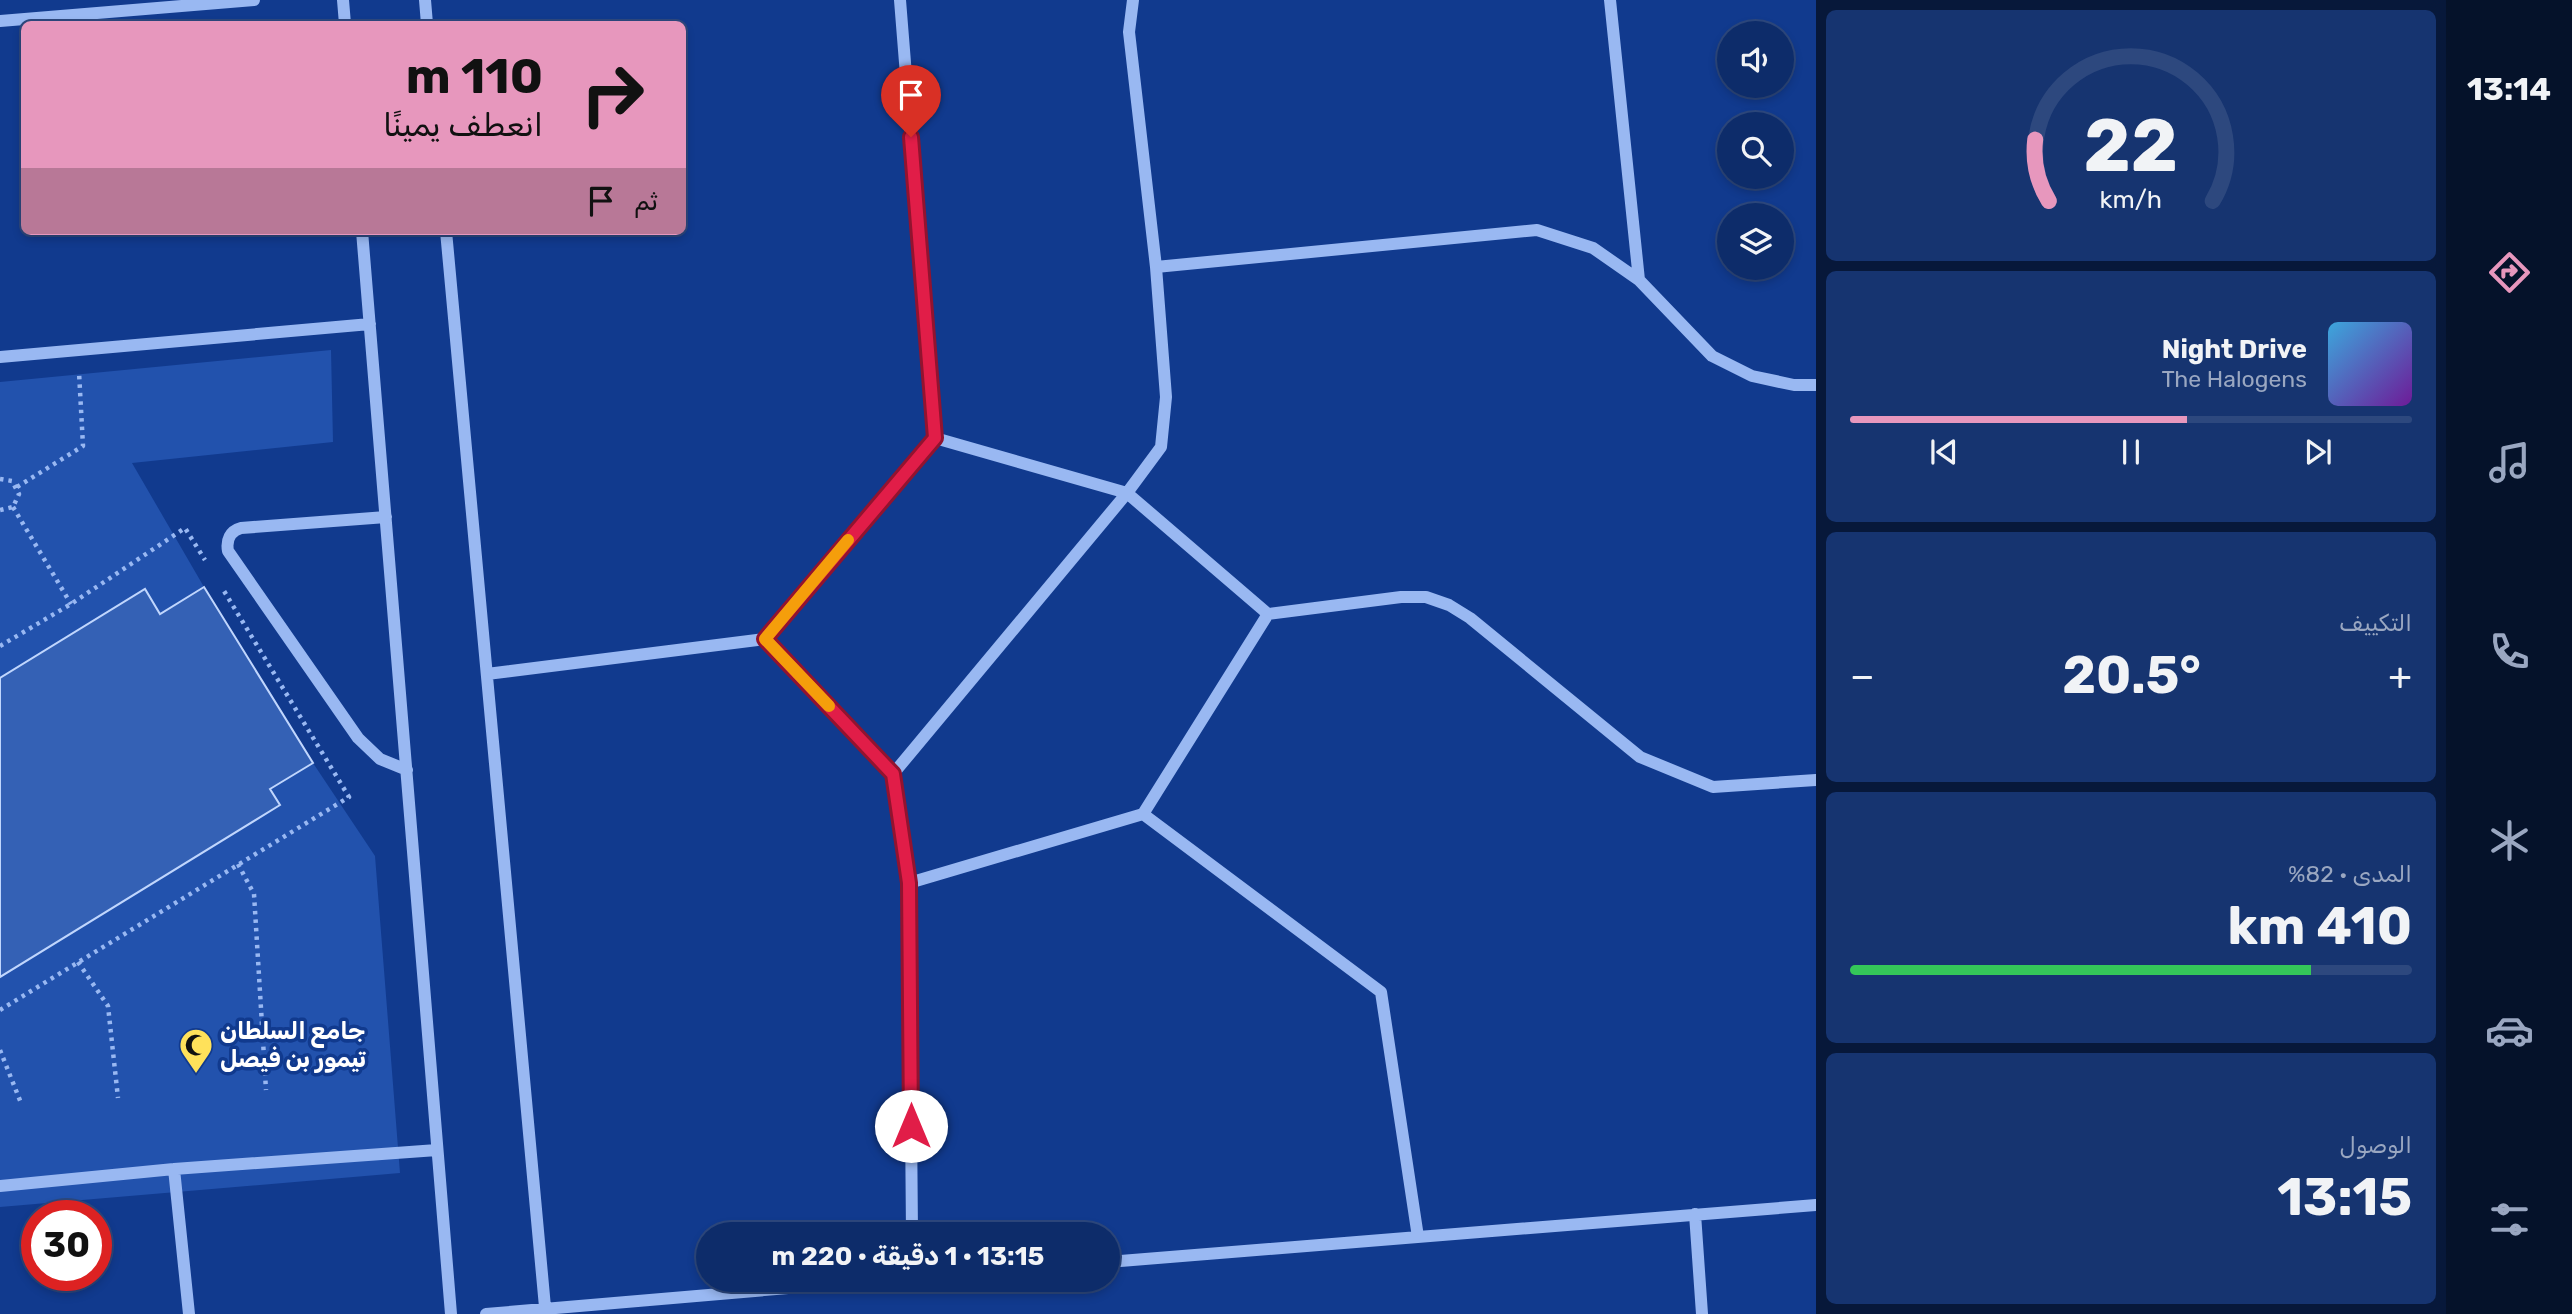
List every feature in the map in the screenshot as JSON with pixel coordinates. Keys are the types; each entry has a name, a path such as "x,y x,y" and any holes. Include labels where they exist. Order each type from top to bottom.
{"street":[{"path":"0,21 254,0"},
{"path":"343,0 345,21"},
{"path":"425,0 427,21"},
{"path":"487,674 765,639 935,438 900,0"},
{"path":"893,774 1127,493 1160,447 1166,420 1166,397 1156,267 1129,32 1133,0"},
{"path":"1610,0 1639,280"},
{"path":"1156,267 1537,230 1593,248 1639,280 1712,356 1752,376 1794,385 1816,384"},
{"path":"362,235 451,1314"},
{"path":"446,235 545,1307"},
{"path":"0,357 370,324"},
{"path":"935,438 1127,493 1268,614 1401,597 1426,597 1449,605 1470,618 1640,757 1713,788 1816,780"},
{"path":"386,517 241,528 231,534 227,545 228,551 358,738 380,759 407,770"},
{"path":"909,883 1143,814 1268,614"},
{"path":"765,639 893,774 909,883 912,1222"},
{"path":"1143,814 1381,992 1418,1237"},
{"path":"0,1186 174,1169 437,1150"},
{"path":"174,1169 189,1314"},
{"path":"1120,1261 1816,1205"},
{"path":"1695,1214 1702,1314"},
{"path":"486,1314 732,1292"}],"path":[{"path":"17,487 83,446 79,369"},
{"path":"0,478 12,481 17,487 17,501 12,507 0,510"},
{"path":"12,507 71,604"},
{"path":"0,646 71,604 185,527 206,561"},
{"path":"0,1010 349,797 219,584"},
{"path":"238,864 254,894 266,1090"},
{"path":"78,962 108,1006 118,1098"},
{"path":"0,1050 20,1103"}],"shaded area":[{"path":"331,350 333,442 132,463 204,587 160,614 145,590 0,682 0,382"},
{"name":"جامع السلطان تيمور بن فيصل","path":"313,763 375,856 400,1173 82,1200 21,1200 21,1205 0,1207 0,977 280,804 270,789"}],"building":[{"path":"204,587 313,763 270,789 280,805 0,977 0,678 145,589 160,614"}],"slow traffic":[{"path":"829,706 765,639 848,540"}],"place":[{"name":"جامع السلطان تيمور بن فيصل","path":"196,1075"}],"route":[{"path":"911,137 935,438 765,639 893,774 909,883 911,1126"}]}
